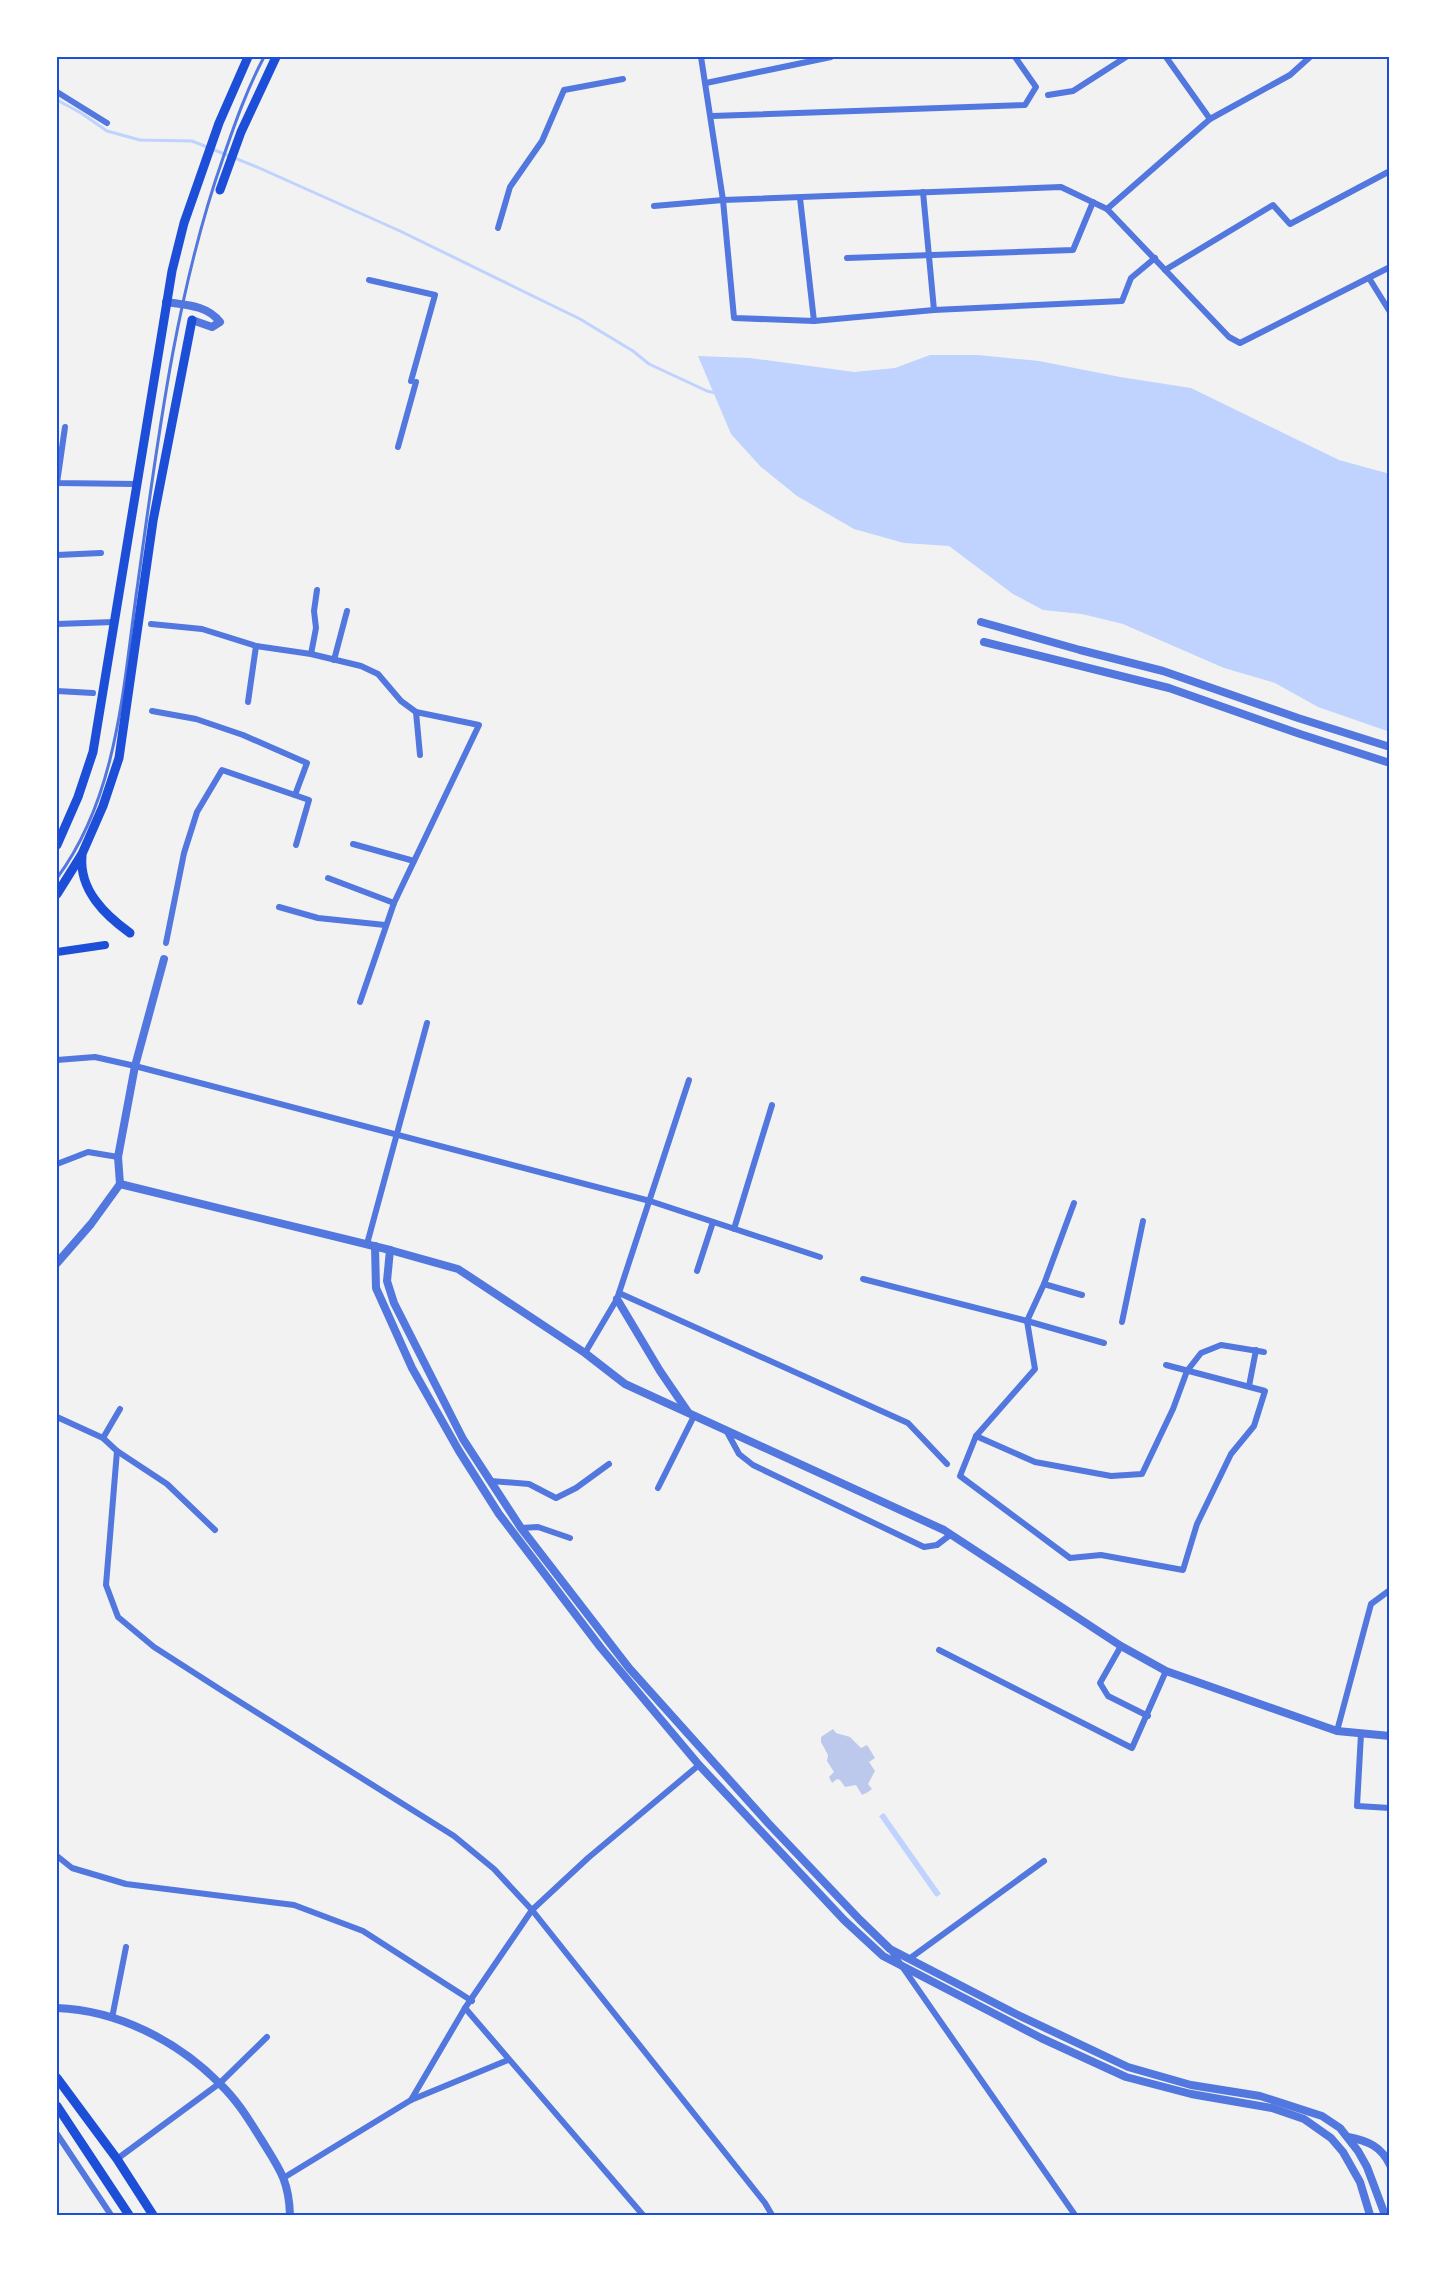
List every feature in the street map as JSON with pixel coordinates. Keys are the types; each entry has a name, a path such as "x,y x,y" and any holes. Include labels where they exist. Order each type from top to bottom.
{"main road":[{"path":"58,843 78,797 93,752 166,302 184,223 219,123 248,57"},
{"path":"217,187 236,132 276,57"},
{"path":"57,894 82,854 103,806 119,758 153,521 192,320"},
{"path":"82,854 81,868 100,908 130,933"},
{"path":"57,952 105,945"},
{"path":"57,2078 117,2159 153,2215"},
{"path":"57,2106 129,2215"}],"street":[{"path":"702,57 723,200 734,318 814,321 934,310 1122,301 1131,278 1155,258"},
{"path":"706,83 831,57"},
{"path":"712,116 1025,105 1036,87 1015,57"},
{"path":"1048,95 1073,91 1126,57"},
{"path":"1166,57 1210,119"},
{"path":"1107,209 1210,119 1290,75 1310,57"},
{"path":"498,228 510,187 542,141 564,90 623,79"},
{"path":"57,92 106,123"},
{"path":"1165,270 1274,205 1290,224 1390,171"},
{"path":"654,206 723,200 1061,187 1107,209 1229,337 1240,343 1390,267"},
{"path":"923,192 934,310"},
{"path":"800,198 814,321"},
{"path":"847,258 1073,250 1093,202"},
{"path":"1369,278 1390,312"},
{"path":"369,280 435,295 398,447"},
{"path":"166,302 195,306 214,315 220,322 212,327 192,320"},
{"path":"65,427 57,483 136,484"},
{"path":"57,555 102,553"},
{"path":"311,654 316,628 314,611 316,590"},
{"path":"334,660 347,611"},
{"path":"57,624 114,622"},
{"path":"981,622 1163,671 1288,715 1390,747"},
{"path":"151,624 202,629 256,646 311,654 361,666 378,674 401,701 416,712 479,725 394,903 360,1002"},
{"path":"984,642 1169,688 1390,763"},
{"path":"248,702 256,646"},
{"path":"57,691 93,693"},
{"path":"152,711 196,719 243,735 307,763 295,795"},
{"path":"416,712 420,755"},
{"path":"166,943 184,853 197,812 222,770 309,800 296,845"},
{"path":"353,844 414,861"},
{"path":"328,878 394,903"},
{"path":"279,907 318,918 385,925"},
{"path":"57,1263 91,1224 120,1184 118,1157 135,1066 164,958"},
{"path":"427,1023 371,1245 376,1288 412,1368 459,1451 499,1514 601,1648 699,1765 844,1920 878,1952 1023,2029 1126,2077 1191,2094 1272,2108 1304,2119 1331,2138 1343,2152 1360,2182 1370,2215"},
{"path":"57,1060 95,1058 135,1066 650,1201 820,1257"},
{"path":"585,1353 618,1296 689,1080"},
{"path":"734,1229 772,1105"},
{"path":"57,1164 88,1152 118,1157"},
{"path":"120,1184 371,1245 458,1269 585,1353 626,1384 950,1535 1121,1646 1166,1671 1336,1731 1390,1736"},
{"path":"1074,1203 1044,1284 1027,1321 1035,1369 976,1436 960,1476 1070,1558 1101,1555 1183,1570 1197,1524 1231,1454 1254,1426 1266,1391 1166,1365"},
{"path":"1122,1322 1143,1221"},
{"path":"697,1271 713,1222"},
{"path":"390,1250 387,1281 394,1303 463,1440 520,1528 629,1668 768,1823 890,1949 1074,2215"},
{"path":"863,1279 1104,1343"},
{"path":"1044,1284 1082,1295"},
{"path":"618,1296 660,1371 692,1415"},
{"path":"618,1296 908,1423 947,1464"},
{"path":"976,1436 1035,1462 1111,1476 1142,1474 1173,1409 1187,1371 1201,1353 1221,1345 1264,1352"},
{"path":"1249,1386 1256,1350"},
{"path":"103,1438 120,1408"},
{"path":"658,1488 692,1415"},
{"path":"57,1417 103,1438 117,1451 167,1484 215,1530"},
{"path":"726,1430 739,1454 753,1465 924,1547 937,1545 950,1535"},
{"path":"117,1451 106,1585 118,1617 154,1647 454,1836 494,1869 532,1910 772,2215"},
{"path":"490,1481 529,1484 556,1498 576,1488 609,1464"},
{"path":"520,1528 538,1527 570,1538"},
{"path":"1336,1731 1371,1604 1390,1590"},
{"path":"1121,1646 1100,1683 1108,1696 1148,1716"},
{"path":"939,1650 1132,1748 1166,1671"},
{"path":"1361,1734 1357,1806 1390,1808"},
{"path":"411,2100 465,2008 472,2001 532,1910 588,1858 699,1765"},
{"path":"57,1856 72,1868 126,1884 294,1905 363,1931 472,2001"},
{"path":"909,1959 1044,1861"},
{"path":"112,2019 126,1947"},
{"path":"890,1949 1016,2014 1128,2067 1191,2085 1260,2096 1322,2116 1340,2128 1348,2137 1367,2167 1384,2215"},
{"path":"57,2008 78,2009 126,2023 164,2040 220,2084 242,2109 285,2177 290,2215"},
{"path":"465,2008 643,2215"},
{"path":"117,2159 220,2084 267,2037"},
{"path":"285,2177 411,2100 508,2060"},
{"path":"57,2134 111,2215"},
{"path":"1348,2137 1375,2145 1390,2165"}],"lane":[{"path":"236,132 264,57"},
{"path":"57,878 71,857 89,821 105,779 114,741 152,484 182,304 217,187"}],"water":[{"path":"930,355 978,355 1039,361 1191,388 1339,460 1390,474 1390,732 1318,707 1275,683 1224,668 1123,624 1082,614 1043,610 1013,594 949,546 904,543 854,529 797,496 761,467 731,434 698,356 750,358 854,372 895,368"},
{"path":"884,1813 941,1894 936,1897 879,1816"}],"building":[{"path":"833,1729 836,1733 850,1737 861,1748 867,1745 875,1758 869,1762 875,1771 868,1784 872,1789 862,1795 856,1785 845,1787 837,1779 832,1783 829,1777 834,1772 827,1761 828,1755 821,1742 821,1737"}],"waterway":[{"path":"57,100 107,131 140,140 192,141 257,167 400,231 580,319 633,351 649,364 715,393"}]}
